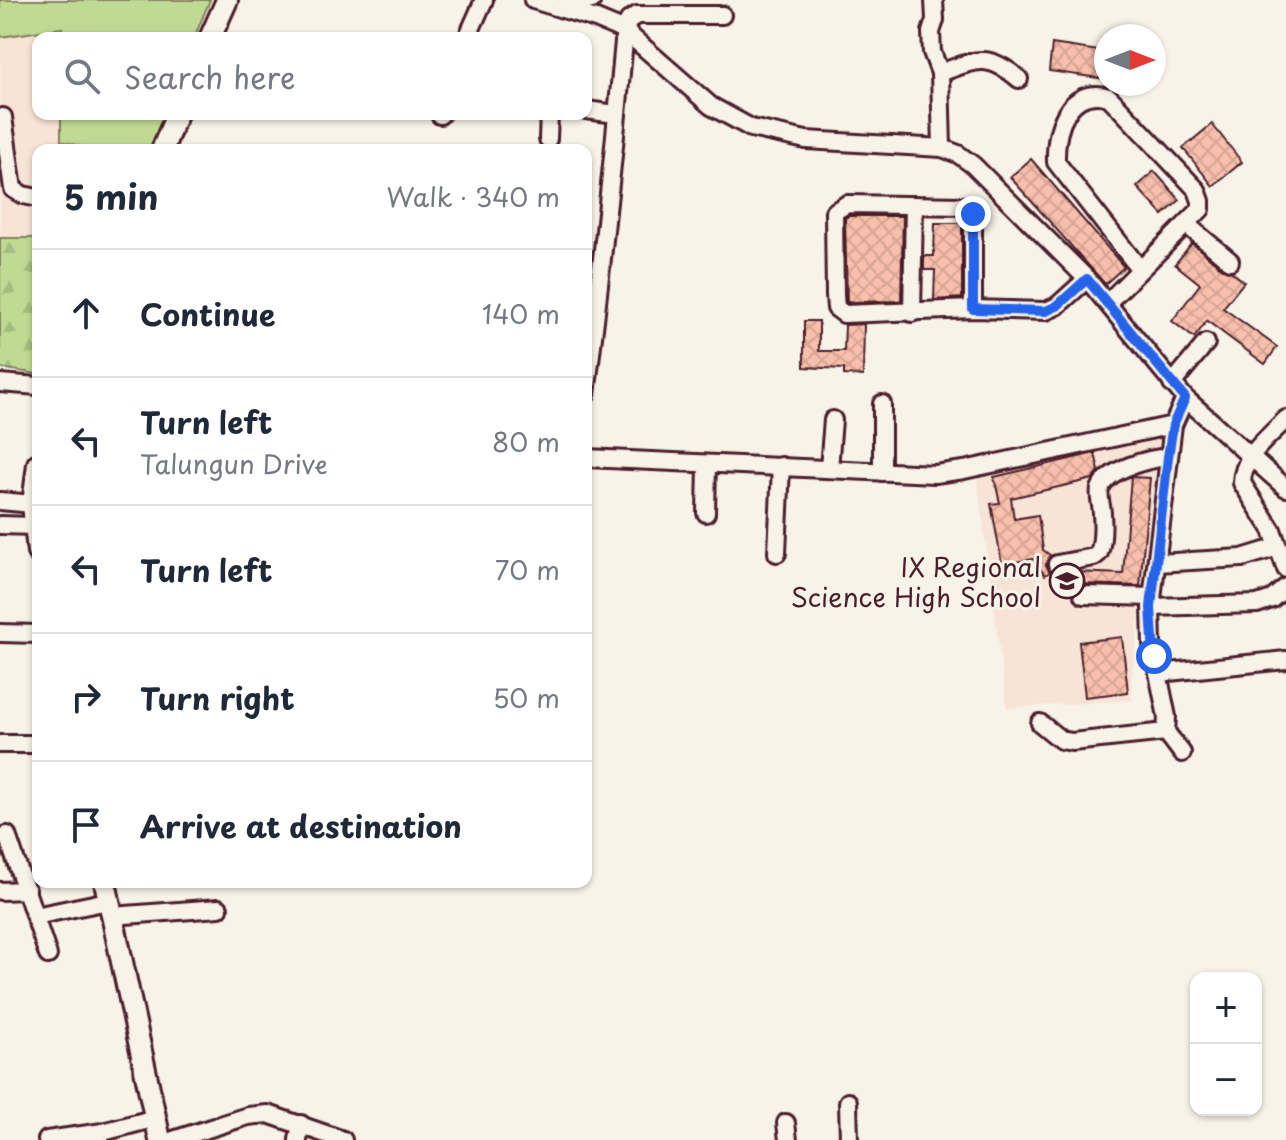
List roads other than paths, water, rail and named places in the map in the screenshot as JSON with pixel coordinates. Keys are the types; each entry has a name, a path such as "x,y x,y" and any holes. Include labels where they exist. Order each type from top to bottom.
{"main road":[{"path":"216,32 227,0"},
{"path":"164,144 174,120"},
{"path":"108,900 160,1140"}],"street":[{"path":"470,32 484,0"},
{"path":"533,0 625,31 711,106 751,128 806,140 942,148 958,154 973,165 1087,279 1185,398 1286,488"},
{"path":"561,7 592,0"},
{"path":"934,0 936,9 932,42 940,73 942,148"},
{"path":"592,320 600,288 616,114 625,31 629,20 637,15 686,7 722,15"},
{"path":"940,73 982,59 1003,66 1019,79"},
{"path":"1108,302 1139,268 1187,225 1201,209 1201,201 1197,190 1109,97 1099,94 1083,97 1069,108 1055,141 1056,162 1139,268"},
{"path":"592,111 616,114"},
{"path":"3,117 13,189 32,197"},
{"path":"548,139 549,120"},
{"path":"973,309 973,214 965,206 847,204 839,206 834,212 836,308 844,314 973,309 1046,311 1057,306 1087,279"},
{"path":"912,313 914,205"},
{"path":"1187,225 1230,261"},
{"path":"1172,384 1206,343"},
{"path":"0,383 32,386"},
{"path":"1182,753 1166,732 1167,717 1152,644 1152,602 1173,425 1185,398"},
{"path":"882,404 882,472"},
{"path":"1286,419 1243,467 1242,483 1264,515 1286,569"},
{"path":"829,468 833,420"},
{"path":"592,458 935,474 1173,425"},
{"path":"1057,564 1094,557 1099,553 1103,516 1099,491 1105,482 1115,473 1155,458 1168,457"},
{"path":"706,513 707,464"},
{"path":"777,553 781,466"},
{"path":"0,501 32,504"},
{"path":"0,525 32,526"},
{"path":"1157,563 1242,558 1278,547"},
{"path":"1083,595 1152,602 1257,604 1272,599 1286,587"},
{"path":"0,633 32,634"},
{"path":"1159,673 1286,660"},
{"path":"1040,723 1061,740 1072,742 1166,732"},
{"path":"0,744 32,744"},
{"path":"7,835 48,955"},
{"path":"0,891 27,890"},
{"path":"35,916 108,900 219,908"},
{"path":"848,1102 849,1140"},
{"path":"173,1140 257,1114 268,1114 299,1132 343,1140"},
{"path":"47,1140 103,1132 156,1118"}],"place":[{"name":"IX Regional Science High School","path":"1067,581"}]}
